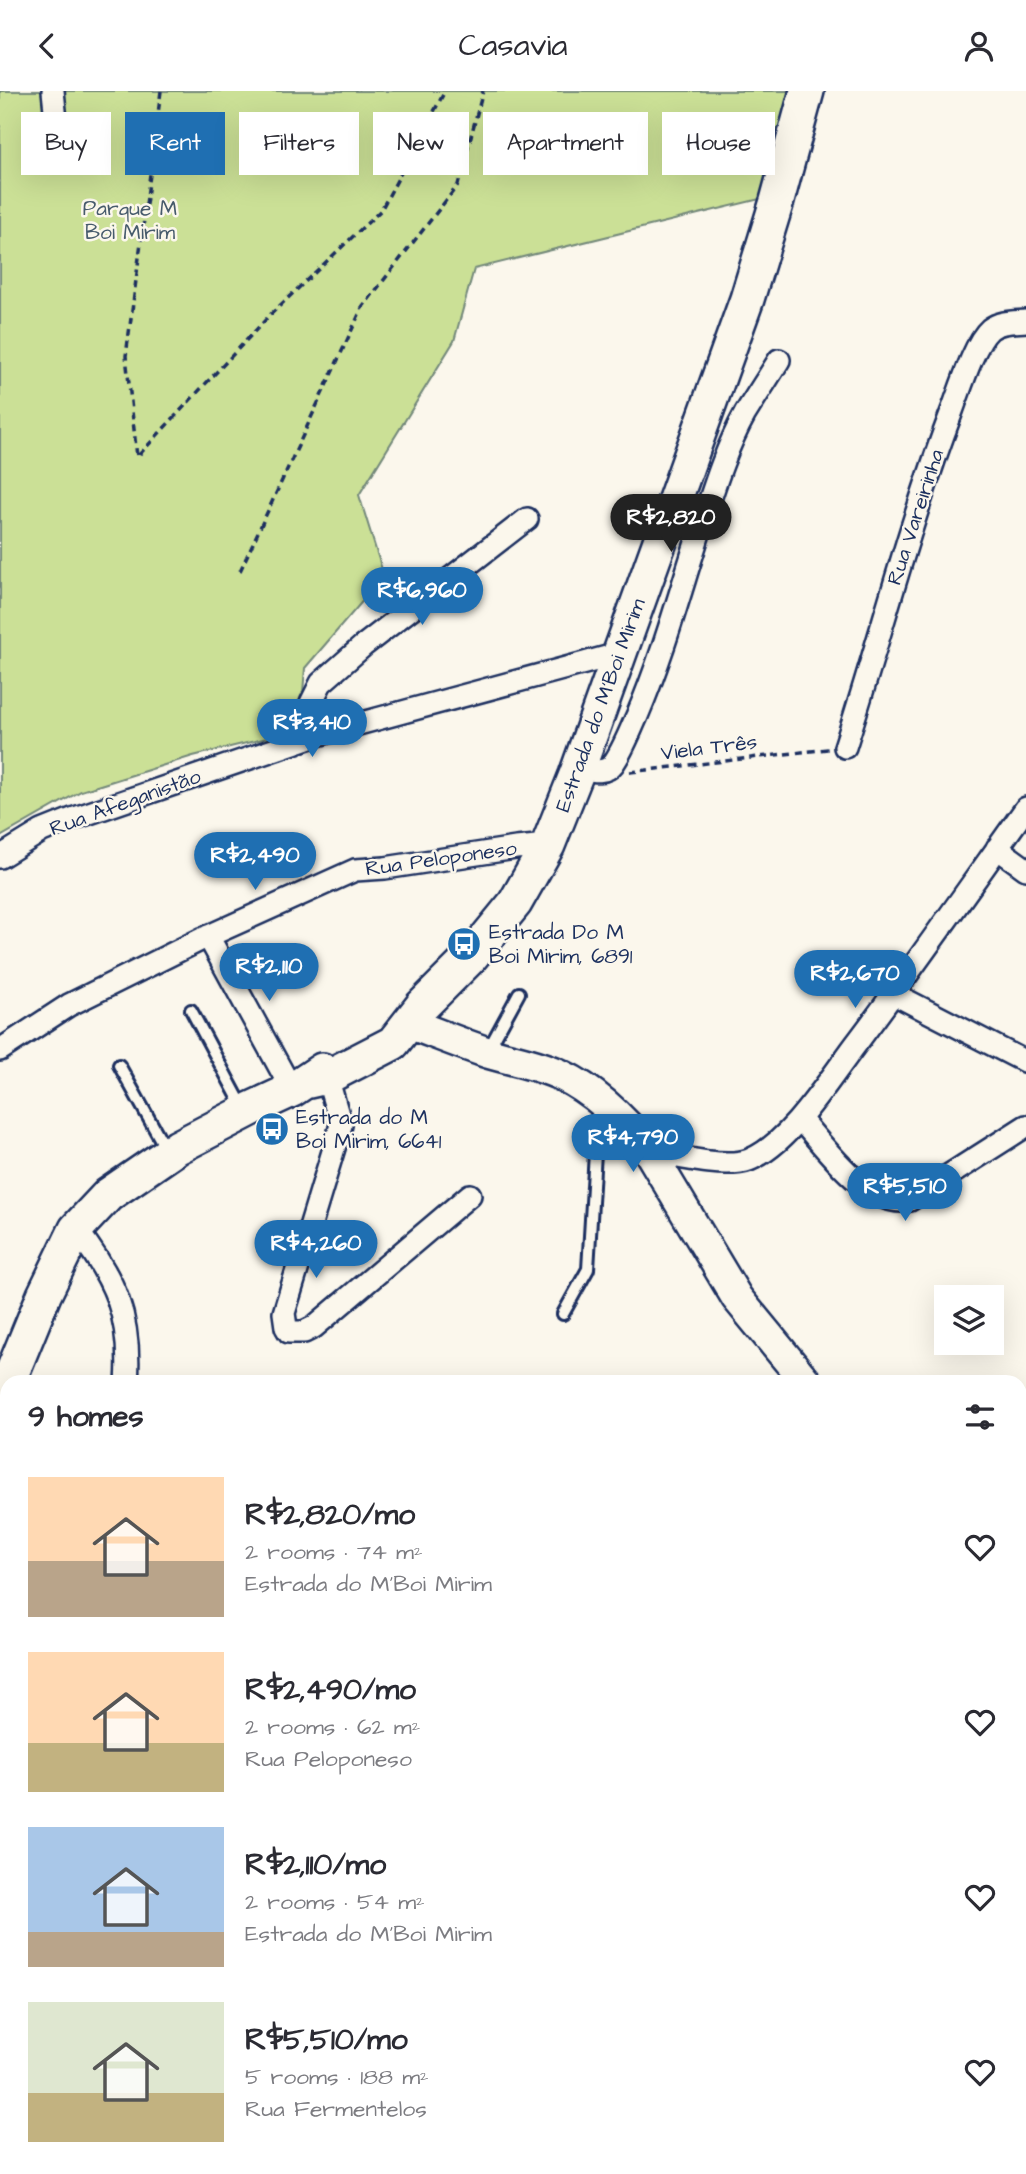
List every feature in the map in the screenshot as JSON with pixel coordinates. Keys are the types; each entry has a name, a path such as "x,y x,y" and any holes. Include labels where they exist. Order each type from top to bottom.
{"main road":[{"name":"Estrada do M'Boi Mirim","path":"12,1375 44,1295 76,1229 108,1195 168,1154 246,1112 308,1083 415,1014 470,958 515,904 548,845 578,768 747,299 807,91"}],"street":[{"path":"53,91 55,112"},
{"name":"Rua Vareirinha","path":"845,747 916,509 962,382 982,338 991,328 1001,323 1026,321"},
{"path":"578,768 597,771 609,768 614,763 651,684 729,448 745,415 779,360"},
{"path":"314,736 311,703 321,683 363,646 527,519"},
{"name":"Rua Afeganistão","path":"0,857 42,831 72,818 314,736 618,654"},
{"path":"649,1151 692,1159 740,1163 766,1150 800,1119 894,994 1026,808"},
{"name":"Rua Peloponeso","path":"0,1050 69,1005 208,936 355,870 548,845"},
{"path":"997,848 1026,869"},
{"path":"208,936 308,1083 341,1125 284,1313 289,1332 304,1332 314,1327 470,1195"},
{"path":"894,994 1026,1062"},
{"path":"415,1014 487,1052 562,1075 598,1100 636,1135 649,1151 731,1288 801,1375"},
{"path":"800,1119 846,1171 872,1192 897,1202 910,1200 1026,1126"},
{"path":"76,1229 99,1258 114,1287 125,1322 127,1375"}],"lane":[{"path":"487,1052 519,993"},
{"path":"191,1010 246,1112"},
{"path":"119,1065 168,1154"},
{"path":"563,1314 588,1269 598,1100"}],"path":[{"path":"161,91 127,356 136,457 270,316 382,209 445,91"},
{"path":"240,571 362,307 458,185 483,91"},
{"name":"Viela Três","path":"624,773 845,747"}],"green space":[{"name":"Parque M Boi Mirim","path":"0,91 807,91 780,194 474,269 454,341 359,495 384,576 305,668 300,730 193,756 81,791 0,837"}],"place":[{"name":"Estrada Do M Boi Mirim, 6891","path":"464,944"},
{"name":"Estrada do M Boi Mirim, 6641","path":"272,1129"}]}
